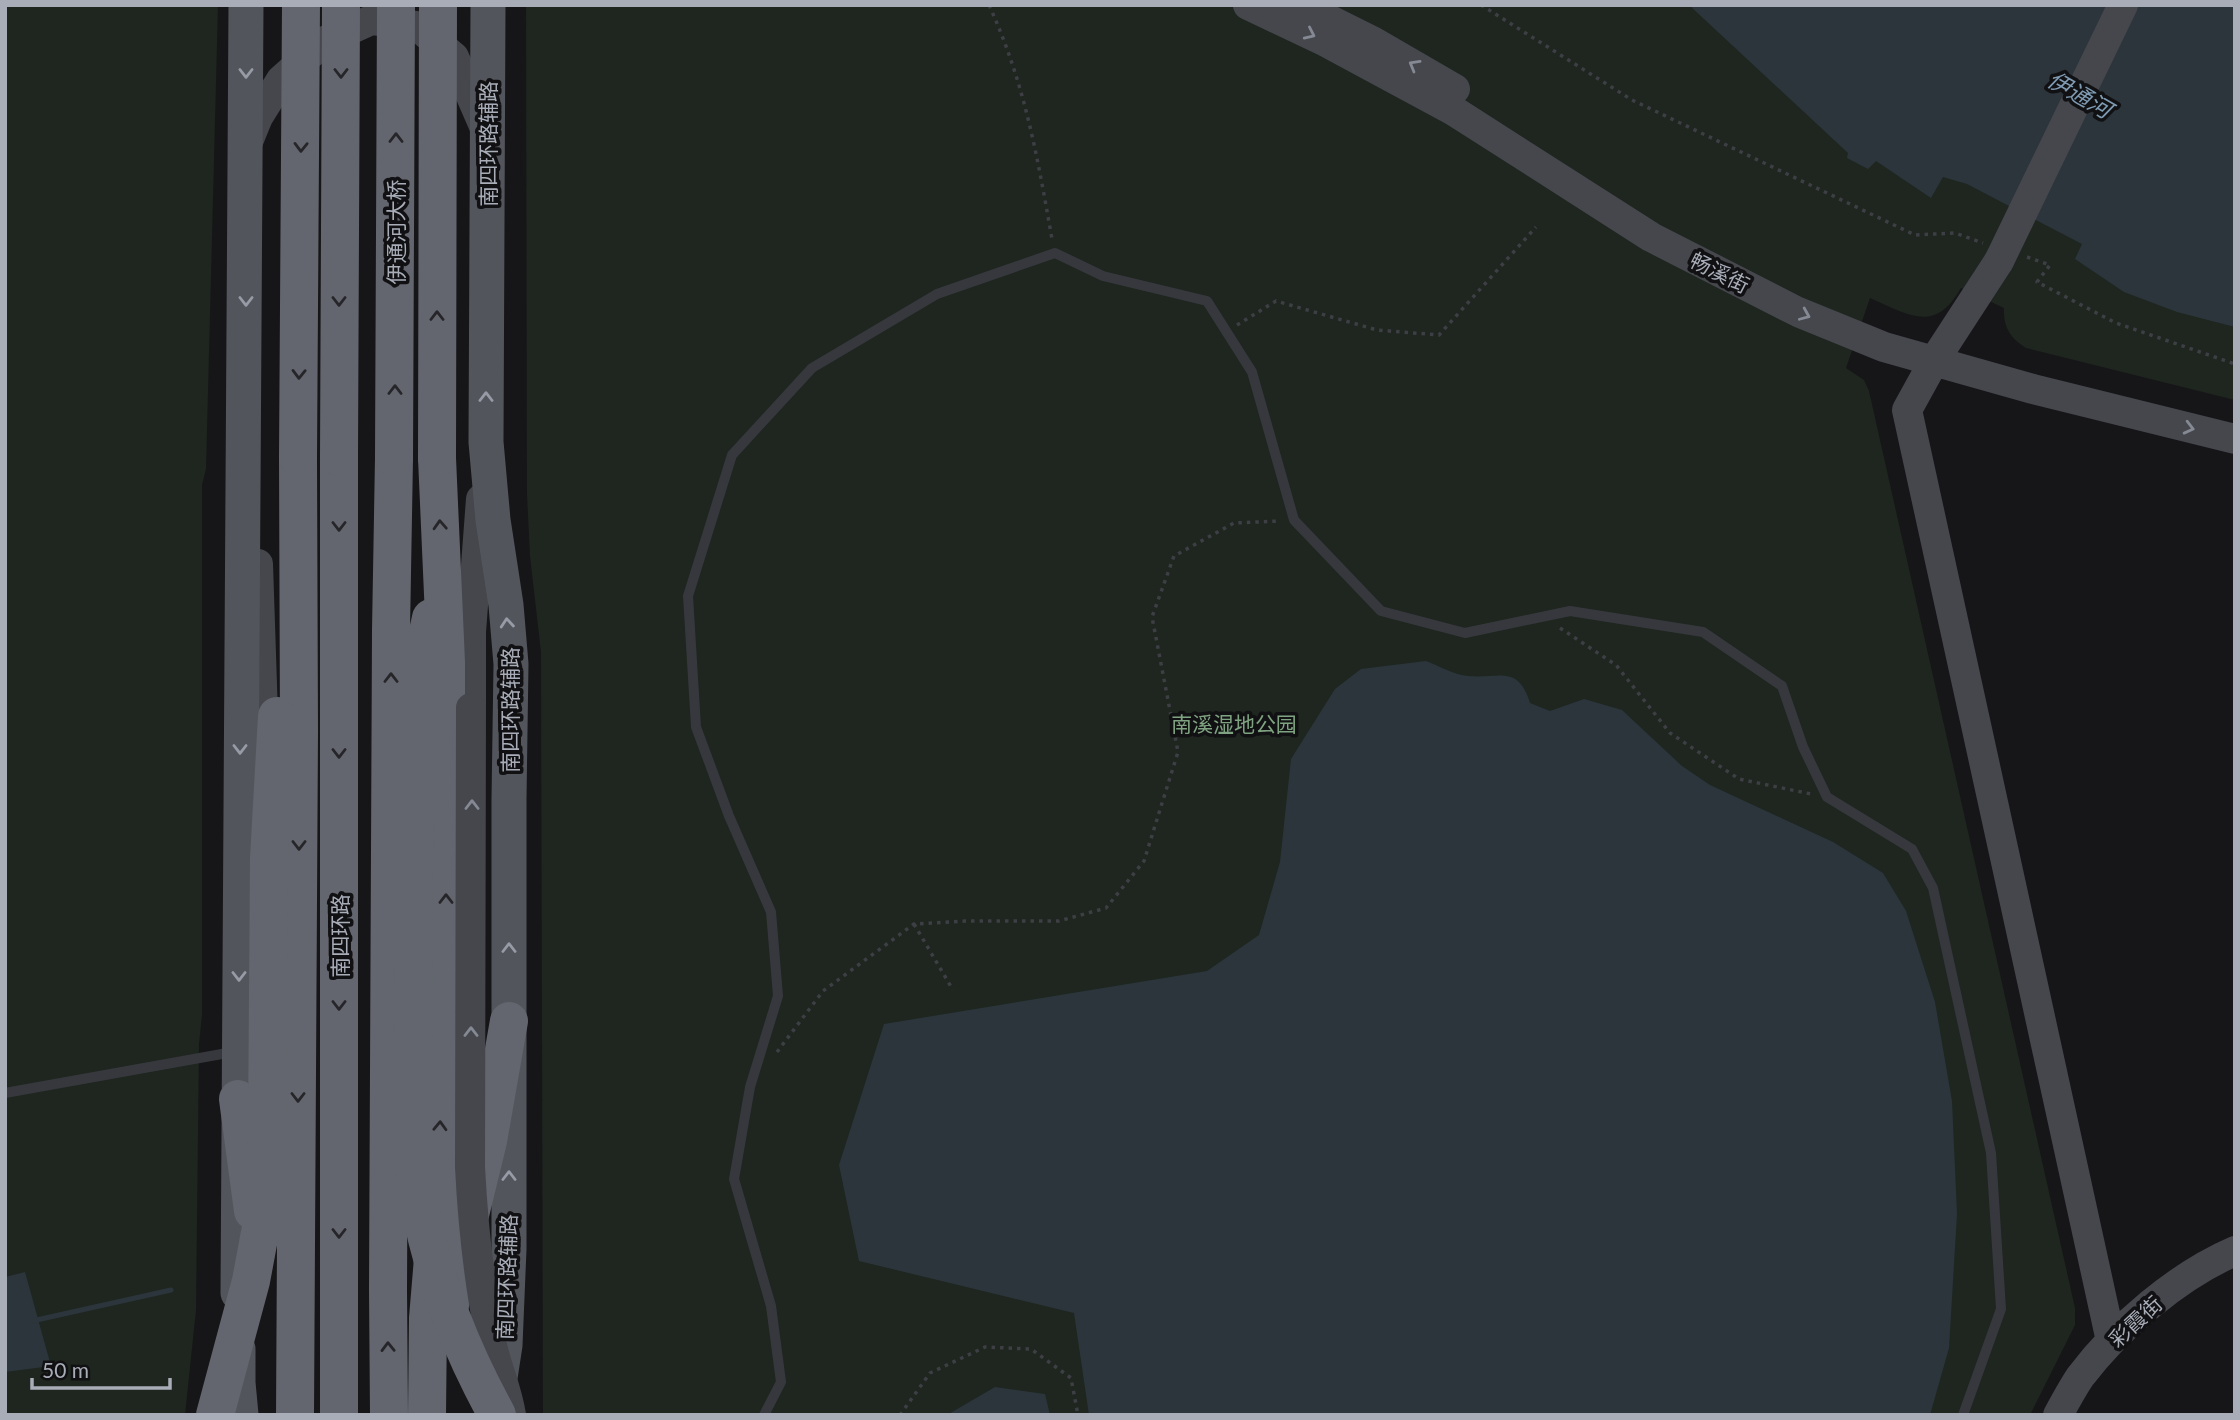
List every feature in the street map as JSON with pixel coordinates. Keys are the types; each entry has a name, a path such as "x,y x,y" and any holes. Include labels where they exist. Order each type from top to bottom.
{"highway":[{"path":"294,1415 301,5"},
{"name":"南四环路","path":"339,1415 341,5"},
{"name":"伊通河大桥","path":"394,458 396,5"},
{"path":"427,1415 428,1318 438,1199 446,909 446,662 437,458 438,5"},
{"path":"394,458 417,636 415,1156 421,1210 439,1284 468,1362 496,1415"},
{"path":"389,1415 391,630 394,458"},
{"path":"215,1415 251,1281 262,1222 267,1127 270,716 282,553 298,464"},
{"path":"415,698 442,570"},
{"path":"435,1415 438,1375 456,1272 488,1140 509,1021"},
{"path":"238,1099 252,1209 279,1326 294,1415"}],"main road":[{"path":"241,1415 238,1383 238,1051 241,525 246,336 246,5"},
{"name":"南四环路辅路","path":"488,5 486,442 511,664 509,1250 505,1345 496,1415"}],"street":[{"name":"畅溪街","path":"1248,5 1326,42 1454,111 1651,237 1798,312 1884,347 2007,365 2235,418"},
{"name":"畅溪街","path":"1300,5 1374,42 1469,97 1645,210 1749,268 1939,353 2033,389 2235,439"},
{"path":"2111,1341 1907,410 1939,353 2005,254 2123,5"},
{"path":"246,147 258,117 281,80 325,41 371,20 417,26 454,57 487,133"},
{"path":"246,336 270,716"},
{"path":"486,442 471,632 470,1167 477,1265 491,1344 510,1415"},
{"name":"彩霞街","path":"2058,1415 2080,1378 2111,1341 2168,1291 2213,1260 2235,1251"}],"lane":[{"path":"764,1415 781,1382 771,1306 734,1179 750,1087 778,996 771,912 729,816 696,727 688,596 732,455 812,368 937,294 1055,253 1103,276 1206,301 1252,372 1294,520 1381,611 1465,633 1570,611 1703,632 1782,686 1803,747 1827,797 1912,849 1933,888 1991,1153 2001,1310 1963,1415"},
{"path":"5,1093 238,1051"}],"path":[{"path":"989,5 1021,85 1035,140 1055,253"},
{"path":"1481,5 1632,100 1903,230 1915,235 1955,233 2005,254 2050,265 2037,282 2116,323 2235,365"},
{"path":"1226,332 1276,301 1377,330 1439,335 1536,227"},
{"path":"774,1055 823,991 914,924 1059,920 1106,908 1144,861 1178,752 1152,617 1174,556 1234,523 1294,520"},
{"path":"1544,617 1616,665 1670,733 1740,779 1827,797"},
{"path":"914,924 953,990"},
{"path":"900,1415 930,1373 985,1347 1031,1349 1071,1378 1078,1415"}],"green space":[{"path":"5,5 218,5 206,469 202,485 202,1015 199,1044 196,1310 185,1415 5,1415"},
{"name":"南溪湿地公园","path":"526,5 2235,5 2235,400 2026,348 2009,331 2004,308 1961,288 1951,302 1931,316 1909,314 1870,298 1846,368 1864,380 1869,391 2075,1308 2075,1325 2030,1415 543,1415 541,652 530,556 527,494"}],"water":[{"name":"伊通河","path":"1689,5 2235,5 2235,327 2177,312 2124,292 2075,259 2082,244 1967,184 1943,177 1931,198 1876,161 1868,169 1847,158 1848,153"},
{"path":"1426,661 1463,675 1513,678 1520,683 1530,703 1550,711 1584,699 1622,710 1682,766 1710,785 1833,842 1883,873 1906,911 1935,1002 1952,1101 1957,1214 1949,1348 1930,1415 1089,1415 1074,1313 859,1261 839,1165 884,1024 1207,971 1259,935 1280,862 1291,759 1335,689 1361,669"},
{"path":"25,1272 51,1366 5,1372 5,1277"},
{"path":"995,1387 1045,1394 1050,1415 947,1415"}],"waterway":[{"path":"32,1321 171,1290"}]}
